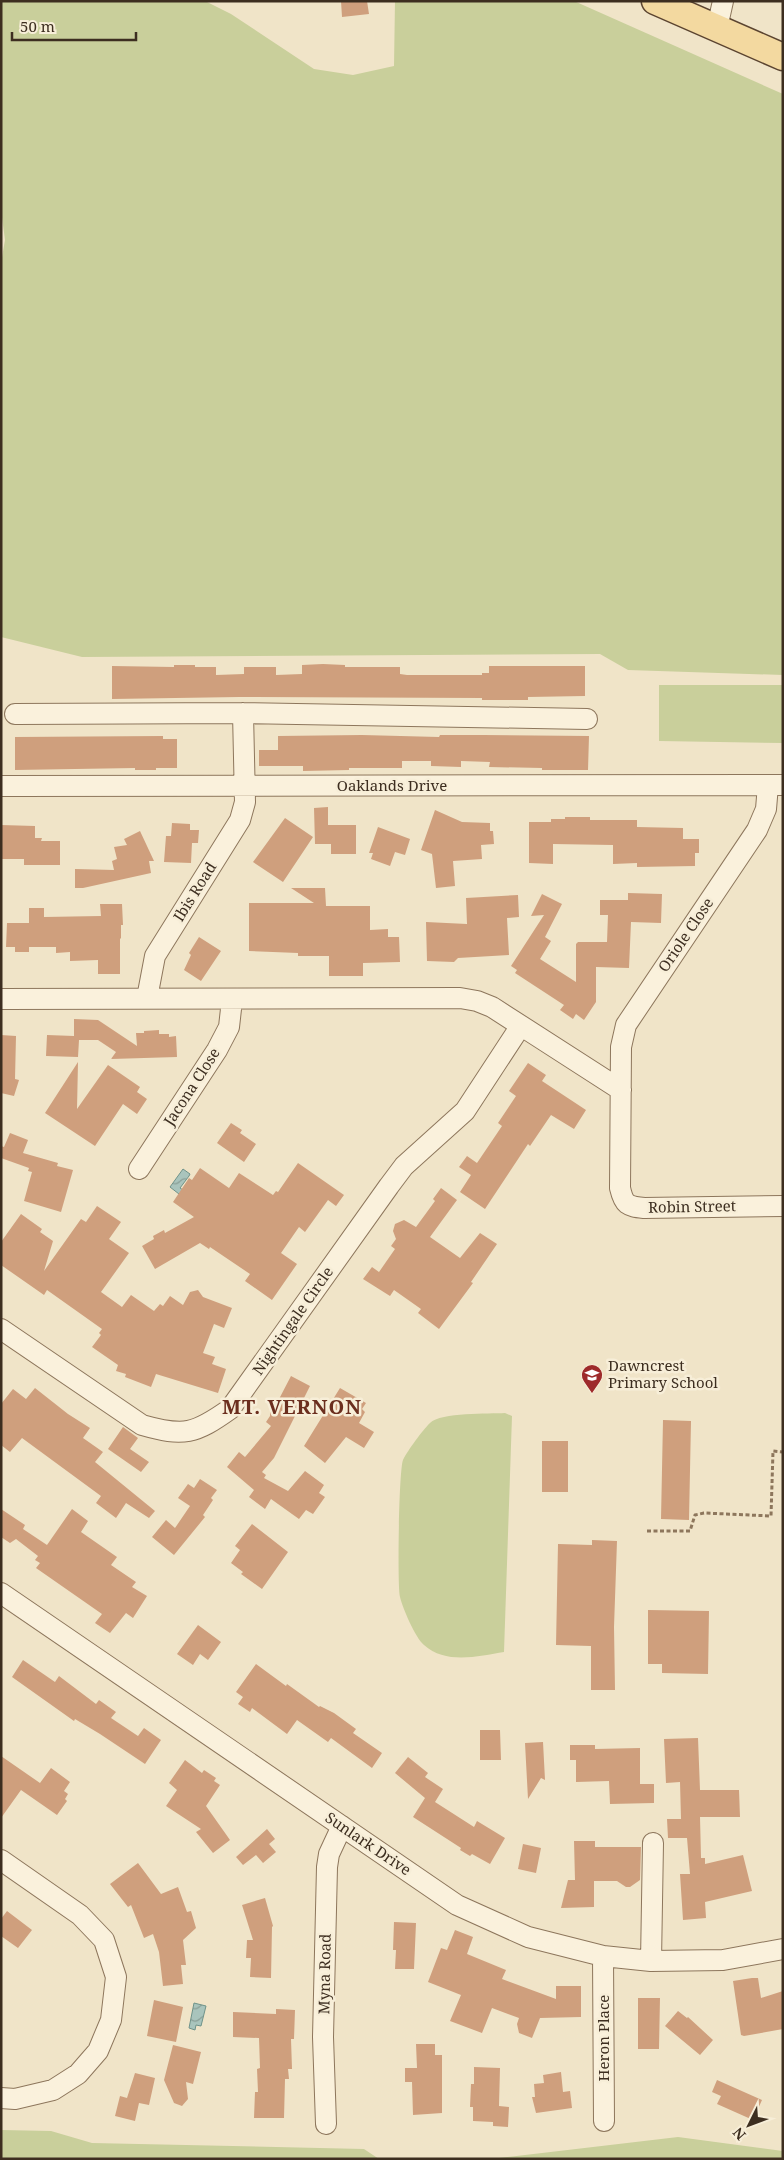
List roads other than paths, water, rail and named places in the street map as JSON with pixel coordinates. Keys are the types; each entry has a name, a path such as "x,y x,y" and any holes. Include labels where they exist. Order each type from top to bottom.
{"main road":[{"path":"655,1 783,57"}],"street":[{"path":"717,28 723,1"},
{"path":"15,714 243,713 587,719"},
{"name":"Ibis Road","path":"147,998 155,956 240,820 244,802 243,713"},
{"name":"Oaklands Drive","path":"1,786 775,785"},
{"name":"Oriole Close","path":"621,1090 621,1047 626,1025 757,830 775,785"},
{"path":"1,999 147,998 232,1000 460,998 477,1001 492,1007 621,1090"},
{"name":"Jacona Close","path":"139,1169 217,1050 229,1027 232,1000"},
{"name":"Nightingale Circle","path":"1,1329 142,1425 167,1432 188,1432 209,1424 230,1409 404,1166 465,1110 520,1026"},
{"name":"Robin Street","path":"621,1090 620,1188 623,1200 630,1206 644,1208 783,1206"},
{"name":"Sunlark Drive","path":"1,1592 457,1905 528,1937 603,1956 651,1961 723,1960 783,1949"},
{"name":"Myna Road","path":"326,2124 323,2037 327,1867 329,1854 342,1826"},
{"path":"651,1961 653,1843"},
{"path":"1,1860 80,1915 104,1940 116,1977 111,2020 98,2051 78,2074 53,2090 15,2100 1,2098"},
{"name":"Heron Place","path":"603,1956 604,2121"}],"water":[{"path":"183,1169 190,1174 180,1188 183,1190 179,1194 170,1187"},
{"path":"194,2003 206,2006 201,2026 196,2025 195,2030 189,2028"}],"place":[{"name":"Dawncrest Primary School","path":"592,1394"}],"district":[{"name":"MT. VERNON","path":"292,1407"}]}
